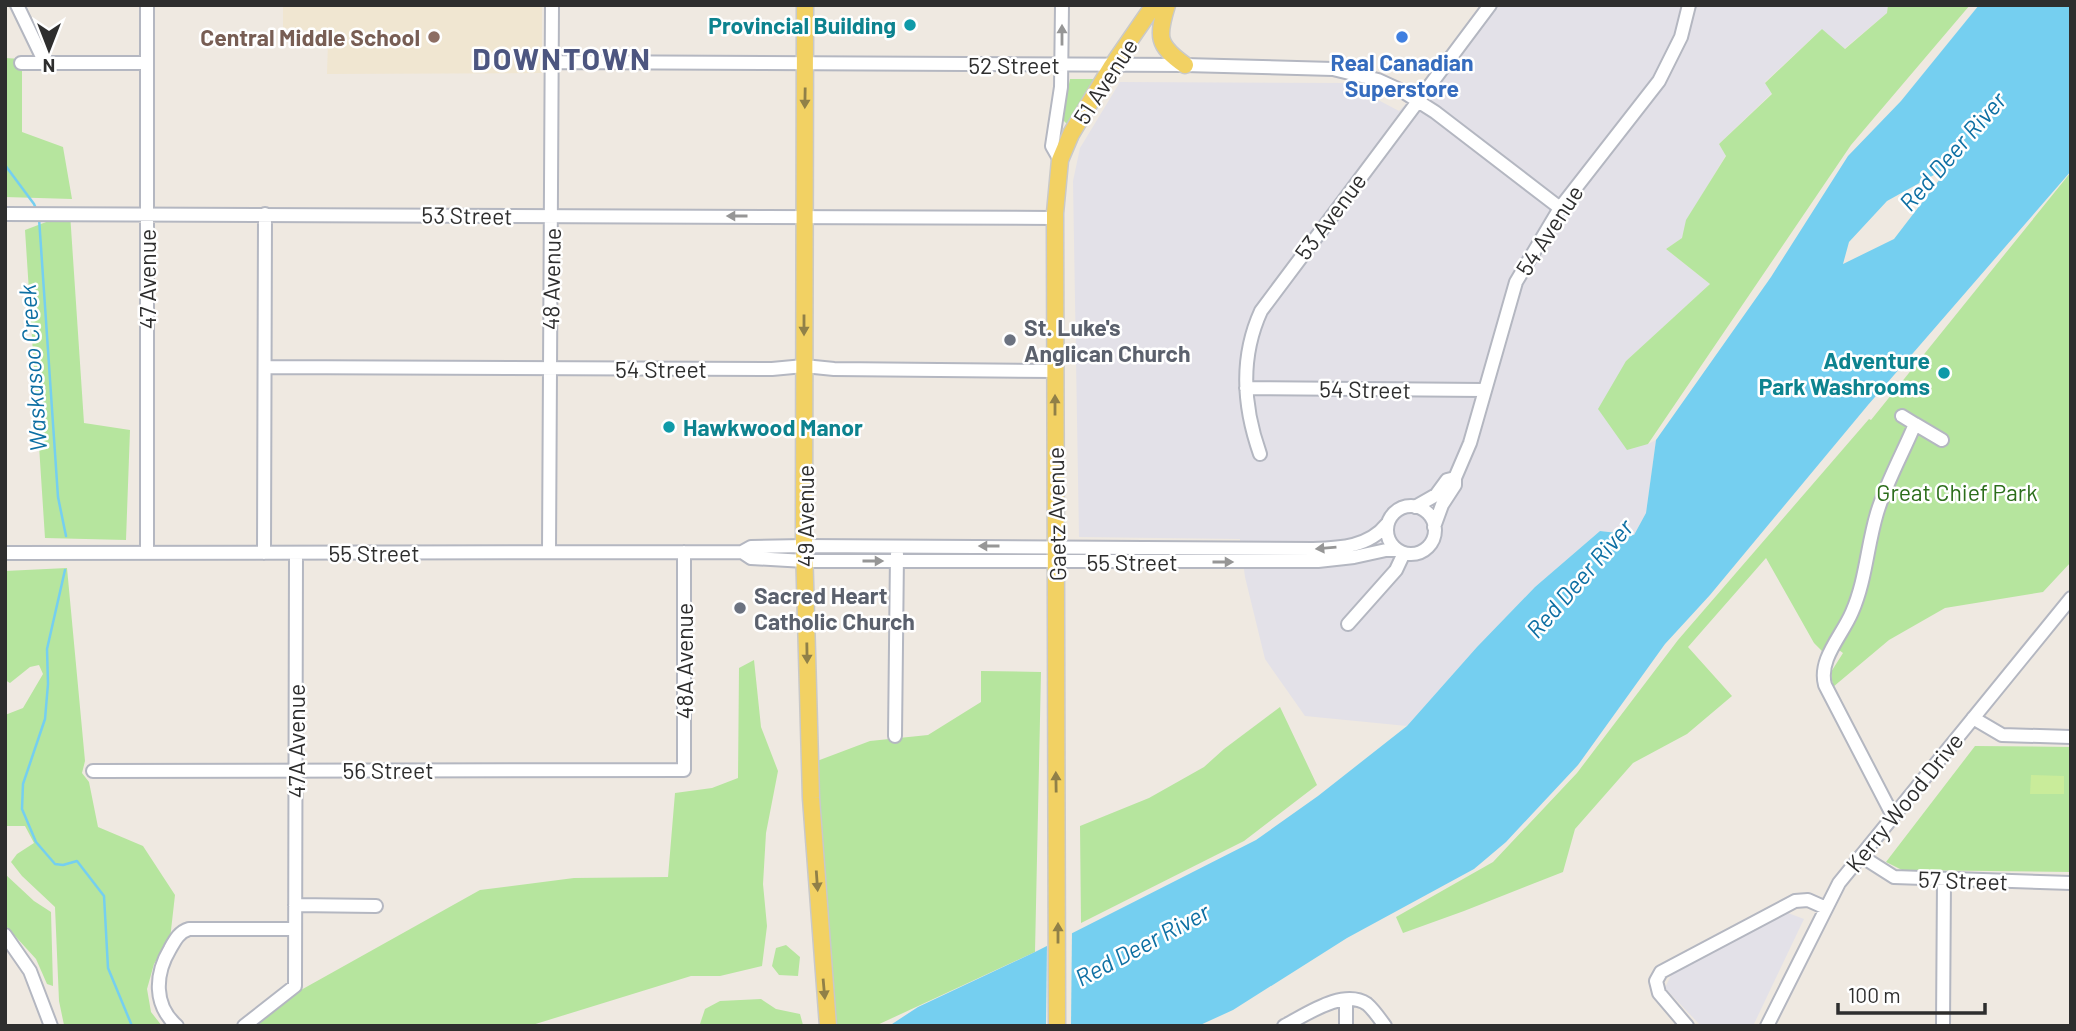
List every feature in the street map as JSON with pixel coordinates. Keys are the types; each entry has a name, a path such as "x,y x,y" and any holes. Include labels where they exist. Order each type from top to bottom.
{"main road":[{"name":"49 Avenue","path":"806,5 804,553 811,798 828,1026"},
{"name":"51 Avenue","path":"1060,160 1071,134 1112,66 1154,5"},
{"path":"1167,5 1160,33 1161,40 1166,51 1185,65"},
{"name":"Gaetz Avenue","path":"1057,1026 1055,218 1060,160"}],"street":[{"path":"17,5 45,63"},
{"name":"47 Avenue","path":"147,5 147,553"},
{"name":"48 Avenue","path":"550,552 552,5"},
{"name":"Gaetz Avenue","path":"1060,160 1052,146 1062,65 1062,5"},
{"name":"53 Avenue","path":"1261,454 1251,427 1246,362 1250,341 1268,300 1490,5"},
{"name":"54 Avenue","path":"1434,527 1442,505 1455,485 1455,478 1470,443 1516,282 1560,208 1659,81 1681,37 1689,5"},
{"name":"52 Street","path":"551,62 1185,65 1340,71 1378,80 1418,100 1560,208"},
{"path":"21,63 147,63"},
{"name":"53 Street","path":"5,214 1055,218"},
{"path":"264,553 265,214"},
{"name":"54 Street","path":"265,367 772,369 804,366 834,369 1056,371"},
{"name":"54 Street","path":"1246,388 1484,390"},
{"path":"1902,416 1942,439"},
{"path":"1893,816 1825,685 1823,671 1824,663 1857,599 1878,510 1915,424"},
{"name":"54 Avenue","path":"1415,507 1436,495 1447,481 1455,478"},
{"path":"1408,506 1415,507 1428,514 1434,527 1434,537 1425,550 1411,555 1400,552 1388,539 1387,524 1395,512 1408,506"},
{"name":"55 Street","path":"5,553 742,552 751,547 897,561 1057,554 1330,548 1372,539 1387,524"},
{"path":"895,736 897,546"},
{"name":"55 Street","path":"804,553 897,546 1057,554 1318,561 1386,550 1400,552"},
{"name":"48A Avenue","path":"684,552 684,770"},
{"path":"1348,624 1396,570 1400,552"},
{"name":"47A Avenue","path":"295,929 296,553"},
{"name":"Kerry Wood Drive","path":"1767,1026 1839,883 2071,598"},
{"path":"1973,718 2002,735 2071,737"},
{"name":"56 Street","path":"93,771 684,770"},
{"name":"57 Street","path":"1861,856 1889,876 2071,883"},
{"path":"1943,1026 1944,880"},
{"path":"1687,1026 1659,993 1656,979 1671,965 1789,903 1805,900 1826,908"},
{"path":"295,905 376,906"},
{"path":"177,1026 163,1007 159,980 165,958 181,933 189,929 295,929 295,986 244,1026"},
{"path":"5,935 30,971 51,1026"},
{"path":"1346,1000 1346,1026"},
{"path":"1284,1026 1330,1003 1346,1000 1366,1003 1385,1026"}],"shaded area":[{"name":"Central Middle School","path":"283,5 542,5 542,73 327,74 328,42 325,32 283,28"},
{"path":"1485,5 1888,5 1887,13 1844,49 1822,29 1765,82 1772,93 1719,144 1726,155 1687,220 1682,238 1666,249 1710,284 1626,361 1648,444 1656,440 1646,513 1634,535 1600,531 1535,587 1407,726 1305,716 1265,659 1245,577 1240,539 1079,537 1073,181 1080,148 1120,82 1346,83 1399,111 1425,84"},
{"path":"1788,913 1804,919 1753,1026 1701,1026 1665,988 1672,973"}],"green space":[{"path":"1888,5 1970,5 1851,145 1648,444 1627,450 1598,409 1626,361 1710,284 1666,249 1682,238 1686,220 1726,156 1719,144 1772,94 1765,83 1822,29 1845,49 1887,13"},
{"path":"5,58 22,59 22,132 63,147 72,199 5,197"},
{"path":"1070,79 1095,79 1067,124 1062,119"},
{"name":"Great Chief Park","path":"2071,172 2071,562 2043,592 1945,608 1889,640 1833,687 1831,672 1843,653 1828,642 1824,653 1814,643 1766,558 1688,647 1732,696 1687,734 1633,763 1575,829 1563,872 1403,933 1396,917 1493,862 1577,773 1678,640 1869,419 1871,420"},
{"path":"70,213 84,423 130,430 126,540 45,538 25,230"},
{"path":"67,568 85,761 82,773 89,782 98,827 143,846 175,895 170,939 154,964 147,989 151,1012 162,1026 64,1025 59,1001 55,907 11,862 17,854 34,843 25,826 5,826 5,715 23,708 43,674 39,665 30,667 10,683 5,680 5,571"},
{"path":"754,660 761,727 778,771 766,833 763,884 767,926 762,966 720,976 691,976 529,1026 254,1026 292,995 480,890 574,878 668,877 675,793 712,788 738,778 739,668"},
{"path":"981,671 1041,672 1035,952 875,1026 835,1026 817,844 817,761 870,741 928,735 981,702"},
{"path":"1280,707 1317,785 1244,841 1081,923 1080,826 1149,798 1204,767"},
{"path":"1975,746 2071,747 2071,872 1902,870 1886,862"},
{"path":"2031,775 2064,776 2064,794 2030,794"},
{"path":"5,874 34,901 51,912 53,986 47,984 36,959 5,925"},
{"path":"786,945 800,957 798,976 779,975 772,966 776,948"},
{"path":"761,999 776,1009 800,1014 803,1025 700,1024 705,1009 720,1001"}],"water":[{"name":"Red Deer River","path":"1979,5 2071,5 2071,171 1868,405 1710,595 1665,644 1578,765 1506,842 1474,869 1347,938 1233,1010 1198,1026 889,1026 918,1007 1035,952 1256,840 1318,796 1407,726 1535,587 1600,531 1634,535 1646,513 1656,440 1771,277 1848,156 1901,101","holes":["1950,166 1894,239 1843,264 1849,242 1887,201"]}],"pier":[{"path":"1072,930 1071,1026 1046,1026 1047,943"}],"waterway":[{"name":"Waskasoo Creek","path":"5,165 37,211"},
{"name":"Waskasoo Creek","path":"39,218 58,497 66,536"},
{"name":"Waskasoo Creek","path":"65,570 47,649 45,719 23,784 22,809 36,842 55,864 77,861 104,896 108,968 132,1026"}],"place":[{"name":"Provincial Building","path":"910,25"},
{"name":"Central Middle School","path":"434,37"},
{"name":"Real Canadian Superstore","path":"1402,37"},
{"name":"St. Luke's Anglican Church","path":"1010,340"},
{"name":"Adventure Park Washrooms","path":"1944,373"},
{"name":"Hawkwood Manor","path":"669,427"},
{"name":"Sacred Heart Catholic Church","path":"740,608"}],"district":[{"name":"DOWNTOWN","path":"562,58"}]}
